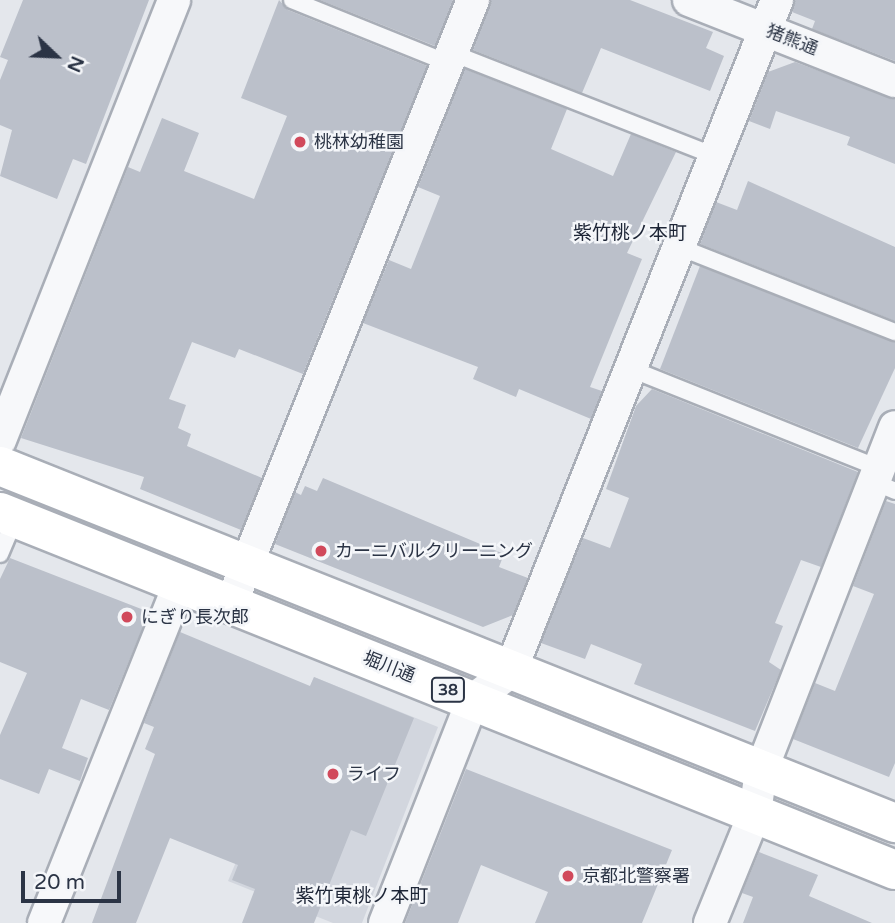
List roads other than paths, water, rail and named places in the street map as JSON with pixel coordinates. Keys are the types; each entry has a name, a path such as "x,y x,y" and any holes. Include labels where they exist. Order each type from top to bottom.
{"main road":[{"name":"38","path":"0,466 510,672 895,823"},
{"name":"堀川通","path":"8,515 895,870"}],"street":[{"path":"0,440 174,0"},
{"path":"231,604 473,0"},
{"name":"猪熊通","path":"689,0 895,81"},
{"path":"385,923 472,701 510,672 776,0"},
{"path":"710,923 755,813 761,771 883,480 895,427"},
{"path":"44,923 180,583"}],"lane":[{"path":"292,0 715,156"},
{"path":"679,247 895,332"},
{"path":"631,369 883,480"},
{"path":"0,554 8,515"}],"place":[{"name":"桃林幼稚園","path":"300,142"},
{"name":"カーニバルクリーニング","path":"321,551"},
{"name":"にぎり長次郎","path":"127,617"},
{"name":"ライフ","path":"333,774"},
{"name":"京都北警察署","path":"568,876"}],"district":[{"name":"紫竹桃ノ本町","path":"630,234"},
{"name":"紫竹東桃ノ本町","path":"362,897"}]}
